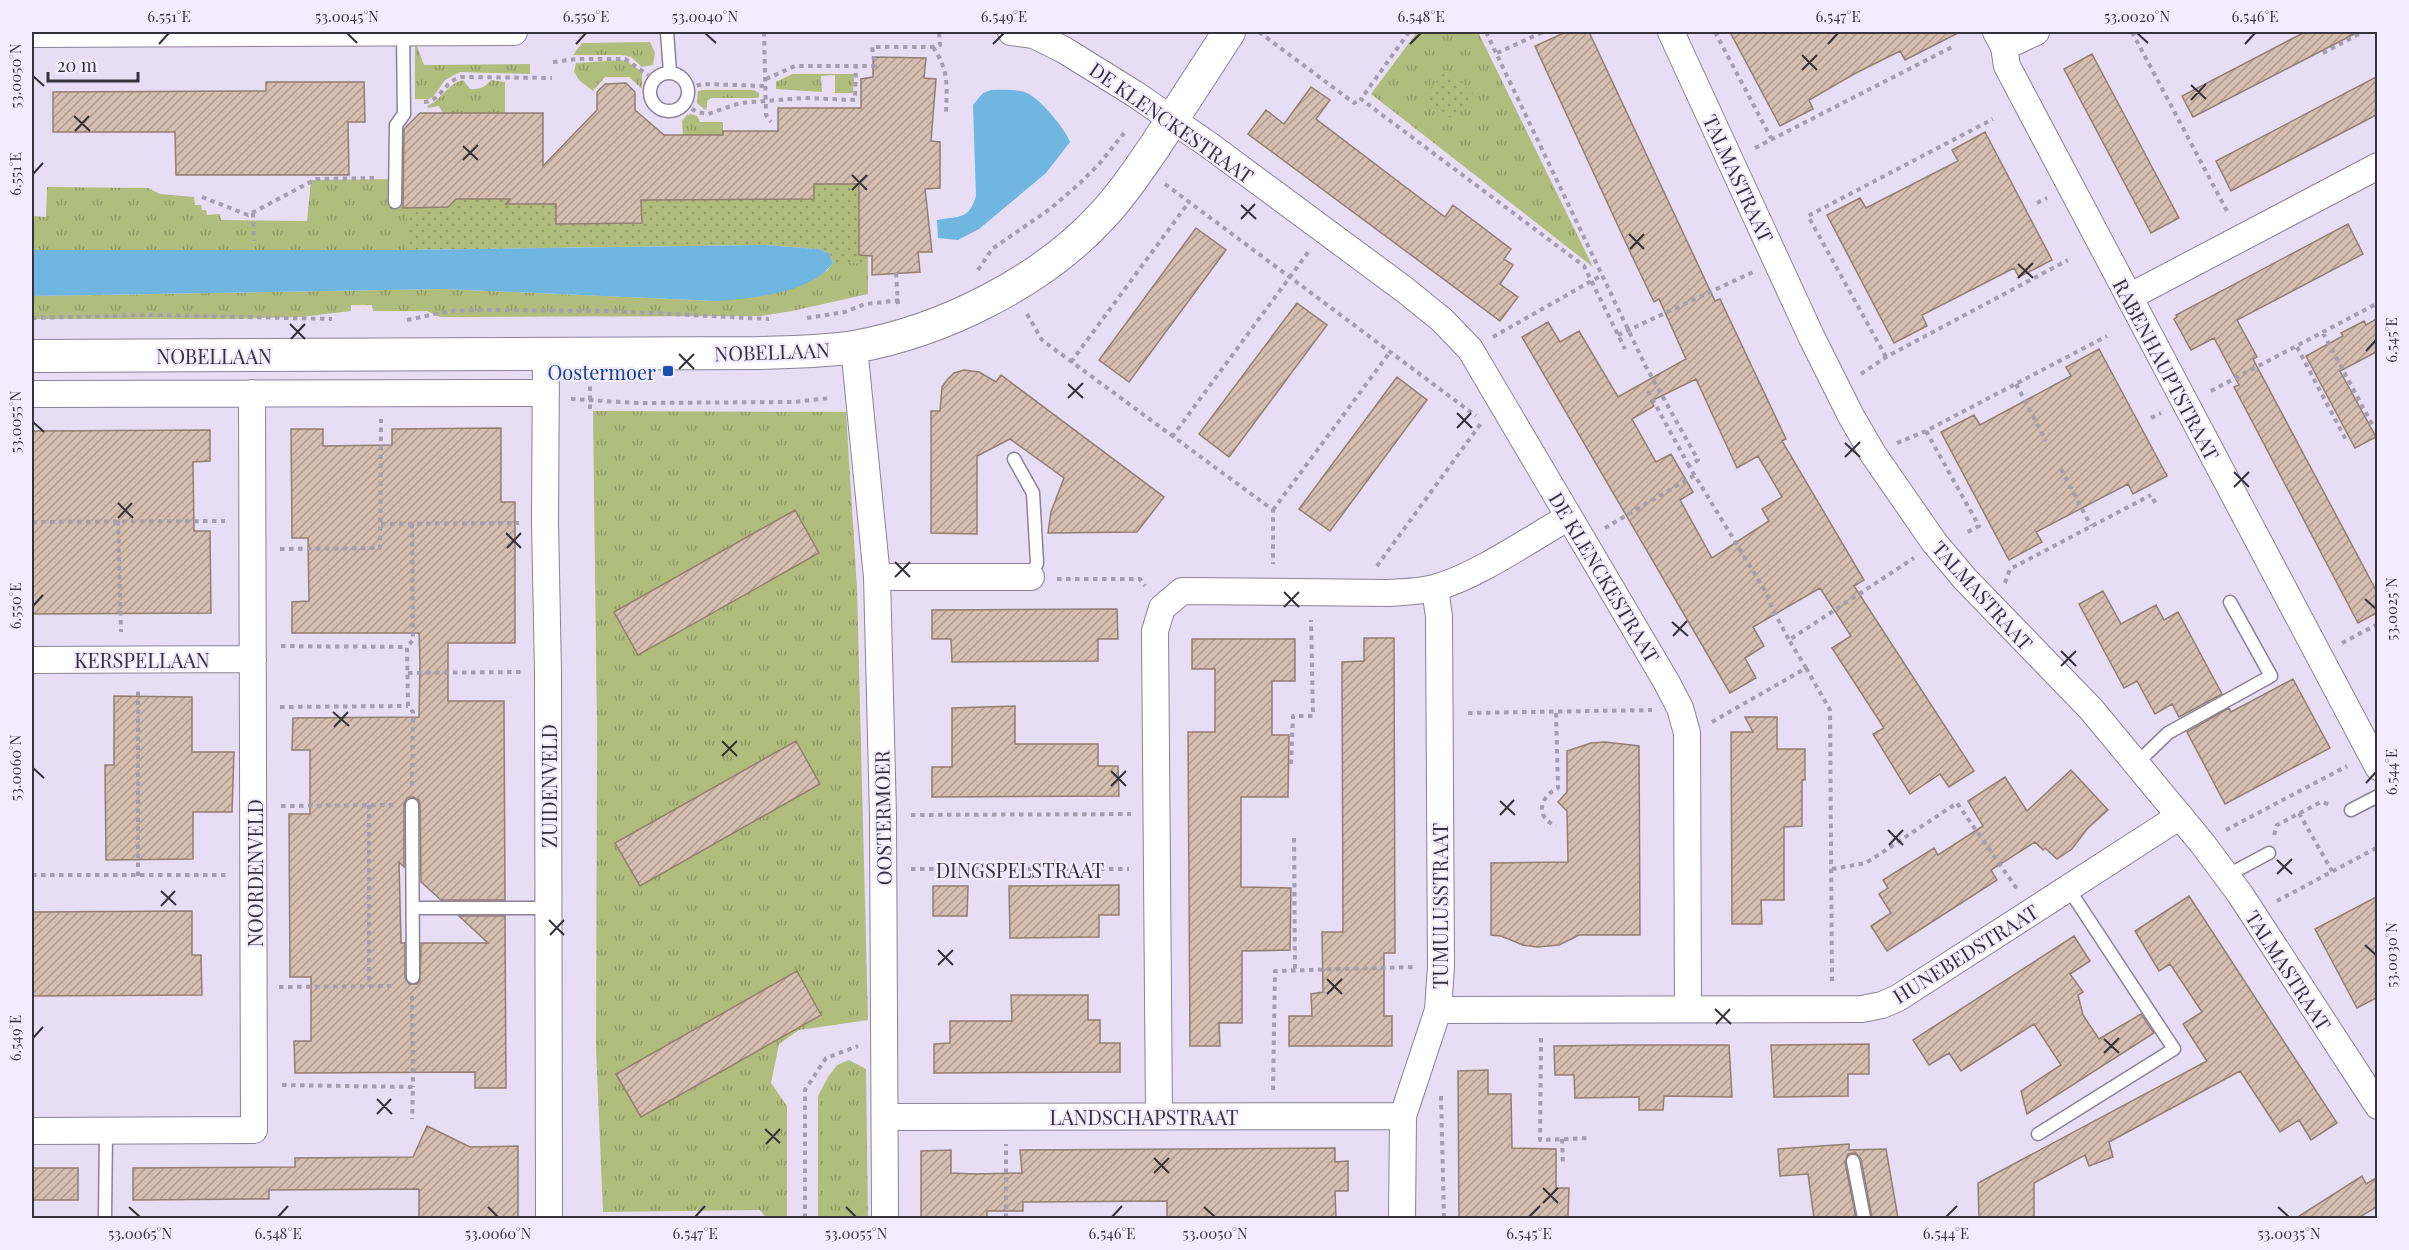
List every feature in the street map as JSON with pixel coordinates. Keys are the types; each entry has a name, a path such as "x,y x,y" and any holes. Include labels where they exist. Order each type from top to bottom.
{"street":[{"path":"32,34 514,32"},
{"name":"DE KLENCKESTRAAT","path":"1011,32 1034,35 1064,50 1172,120 1443,320 1470,349 1680,708 1687,734 1688,1009"},
{"name":"NOBELLAAN","path":"32,356 759,353 805,352 854,347 935,324 969,310 1003,292 1055,258 1104,214 1172,120 1229,32"},
{"name":"TALMASTRAAT","path":"1671,32 1778,260 1811,336 1851,416 1873,454 1936,545 1995,612 2091,709 2202,843 2373,1089"},
{"path":"2000,39 2036,32"},
{"name":"RABENHAUPTSTRAAT","path":"2000,39 2007,66 2375,761"},
{"path":"2129,297 2377,166"},
{"name":"OOSTERMOER","path":"854,347 877,578 883,816 885,1218"},
{"name":"ZUIDENVELD","path":"546,354 549,1218"},
{"name":"NOORDENVELD","path":"32,1131 254,1130 252,393"},
{"name":"NOBELLAAN","path":"32,394 546,393"},
{"path":"1159,1116 1155,631 1162,608 1182,591 1356,593 1414,592 1435,588 1473,571 1569,517"},
{"path":"877,578 1031,577"},
{"name":"TUMULUSSTRAAT","path":"1402,1218 1403,1116 1438,1010 1441,966 1438,617 1435,588"},
{"name":"KERSPELLAAN","path":"32,660 130,659 253,652"},
{"name":"HUNEBEDSTRAAT","path":"1438,1010 1862,1009 1882,1005 1898,998 2180,816"},
{"name":"LANDSCHAPSTRAAT","path":"885,1118 1403,1116"}],"lane":[{"path":"395,202 396,125 404,114 403,32"},
{"path":"668,32 669,72"},
{"path":"669,72 677,74 688,88 684,104 668,111 660,109 654,103 650,95 650,87 654,79 669,72"},
{"path":"1014,459 1033,493 1037,563 1031,577"},
{"path":"2137,763 2168,733 2271,676 2230,602"},
{"path":"2351,810 2378,796"},
{"path":"412,805 412,981"},
{"path":"2226,876 2269,853"},
{"path":"2038,1134 2174,1049 2068,888"},
{"path":"413,908 548,908"},
{"path":"105,1218 106,1130"},
{"path":"1853,1161 1864,1218"}],"path":[{"path":"764,32 766,115 771,122"},
{"path":"766,79 790,67 875,66 872,47 933,47 940,45 939,32"},
{"path":"1259,32 1354,103 1361,99 1409,32"},
{"path":"1486,32 1628,330 1698,460 1689,465"},
{"path":"1497,53 1543,32"},
{"path":"1715,32 1772,138"},
{"path":"2132,32 2241,238"},
{"path":"2323,53 2363,32"},
{"path":"1730,161 1954,46"},
{"path":"933,47 947,75 946,112"},
{"path":"552,62 578,59 625,59 654,79"},
{"path":"684,104 697,112 708,114 740,103 804,98 855,100 856,66"},
{"path":"404,114 413,104 436,99 450,81 460,76 552,78"},
{"path":"688,88 703,84 766,86"},
{"path":"1361,99 1584,266 1625,349"},
{"path":"1993,119 1808,216 1886,357 2068,260"},
{"path":"973,274 992,249 1050,209 1078,185 1100,163 1126,130"},
{"path":"202,197 248,215 316,179 375,178"},
{"path":"1157,179 1482,421"},
{"path":"1071,362 1189,202"},
{"path":"253,213 254,241"},
{"path":"1172,437 1324,231"},
{"path":"1618,335 1778,260"},
{"path":"896,273 900,310"},
{"path":"1470,349 1602,275"},
{"name":"NOBELLAAN","path":"804,319 844,312 864,304 911,298"},
{"path":"2186,405 2378,303"},
{"name":"NOBELLAAN","path":"407,320 449,311 486,310 612,311 780,319"},
{"path":"1026,313 1042,340 1273,510"},
{"name":"NOBELLAAN","path":"822,322 859,314"},
{"name":"NOBELLAAN","path":"32,318 153,315 332,319"},
{"path":"2323,333 2373,426"},
{"path":"1789,640 1936,545 1978,526 1926,431 2107,336"},
{"path":"2297,347 2346,440"},
{"path":"1273,592 1273,510 1390,352"},
{"path":"2016,384 2046,441"},
{"path":"252,549 380,548 381,392"},
{"path":"1648,392 1767,594 1789,640 1830,710 1831,1008"},
{"path":"1356,593 1500,398"},
{"path":"2151,418 2159,414"},
{"path":"2061,469 2091,526"},
{"path":"1583,541 1695,475"},
{"path":"1995,612 2010,569 2152,497 2156,504"},
{"path":"118,521 130,659 138,876"},
{"path":"32,522 253,521"},
{"path":"381,524 545,523"},
{"path":"253,806 412,805 413,712 408,705 407,647 413,640 412,524"},
{"path":"1031,577 1140,579 1162,608"},
{"path":"1291,764 1293,716 1313,716 1311,592"},
{"path":"2318,656 2378,624"},
{"path":"253,652 407,647"},
{"path":"1687,734 1806,668"},
{"path":"408,673 548,672"},
{"path":"254,707 408,705"},
{"path":"1439,714 1639,711 1680,708"},
{"path":"1556,713 1558,788 1548,793 1542,805 1543,816 1548,823 1556,826"},
{"path":"2202,843 2375,761"},
{"path":"2269,853 2277,825 2299,813 2321,802 2351,810"},
{"path":"1832,869 1866,863 1957,803 2032,911"},
{"path":"369,806 369,986"},
{"path":"883,816 1156,813"},
{"path":"2299,813 2332,871"},
{"path":"1294,837 1295,971"},
{"path":"2253,914 2378,847"},
{"name":"DINGSPELSTRAAT","path":"882,869 1157,869"},
{"path":"32,875 254,875"},
{"path":"1273,1115 1275,972 1441,966"},
{"path":"255,988 369,986 412,981 412,1119"},
{"path":"1542,1010 1540,1140 1591,1138"},
{"path":"805,1218 806,1090 826,1058 853,1047 883,1044"},
{"path":"254,1085 413,1087"},
{"path":"1441,1092 1444,1218"},
{"path":"1006,1116 1006,1218"},
{"path":"1562,1139 1563,1165"}],"green space":[{"path":"1417,32 1478,32 1593,267 1371,94"},
{"path":"650,42 655,53 653,65 642,67 631,57 622,55 573,55 582,43"},
{"path":"415,45 424,65 530,64 530,74 460,72 445,80 433,97 415,99"},
{"path":"621,60 642,72 642,89 629,77 605,77 593,91 579,80 574,72 576,63"},
{"path":"1447,70 1473,93 1453,120 1424,96"},
{"path":"792,74 854,74 853,93 835,93 835,75 821,76 822,92 776,89 776,82"},
{"path":"463,80 470,89 484,86 491,80 505,82 505,113 443,113 439,106 428,108 427,106 453,85"},
{"path":"754,90 759,93 759,96 758,98 711,98 707,101 705,110 697,103 698,91"},
{"path":"691,114 697,116 700,122 723,122 723,135 683,135 682,121"},
{"path":"403,179 403,203 407,208 407,250 32,250 32,216 46,217 47,187 148,188 160,194 194,197 195,205 201,205 207,215 220,214 221,220 307,221 311,180"},
{"path":"871,179 868,263 833,263 829,253 818,249 765,245 407,250 407,208 448,207 453,199 511,199 516,204 556,204 557,224 641,223 641,200 814,199 810,183"},
{"path":"833,263 868,263 868,294 760,316 440,317 427,311 373,311 372,305 351,305 351,311 301,317 32,319 32,296 443,289 716,301 827,271"},
{"path":"593,411 846,412 857,588 868,1020 799,1030 779,1044 771,1083 787,1106 787,1218 766,1218 760,1210 603,1212 596,1048 597,730"},
{"path":"849,1060 866,1069 868,1218 818,1218 818,1096 837,1065"}],"water":[{"path":"991,90 1028,93 1054,117 1070,142 1046,173 979,229 958,240 938,238 937,220 962,216 970,209 976,196 973,105 983,93"},
{"path":"765,245 818,249 829,253 833,263 810,282 795,288 763,296 716,301 443,289 32,296 32,250 407,250"}],"building":[{"path":"1566,32 1589,32 1715,301 1720,299 1786,439 1782,441 1864,580 1854,586 1974,771 1949,787 1940,774 1910,794 1873,734 1884,728 1832,648 1851,636 1820,588 1753,627 1764,646 1745,658 1756,678 1730,693 1522,337 1548,322 1560,342 1579,331 1618,397 1686,359 1659,299 1654,302 1535,46","holes":["1696,379 1737,468 1758,456 1782,497 1762,509 1769,521 1712,558 1680,500 1693,492 1671,454 1656,462 1632,419 1654,406 1651,401"]},
{"path":"1730,32 1960,32 1905,60 1900,51 1854,74 1809,100 1813,109 1780,126"},
{"path":"2305,32 2358,32 2193,117 2182,96"},
{"path":"2092,54 2179,218 2151,233 2064,69"},
{"path":"873,57 926,58 924,78 936,79 931,141 940,142 940,188 925,189 932,252 918,252 920,272 872,275 872,256 859,255 859,184 814,184 814,199 641,200 642,223 556,224 556,204 506,204 510,199 456,199 448,207 403,208 404,129 420,113 543,113 543,166 597,110 597,92 605,84 626,83 635,92 635,110 664,135 723,135 723,131 778,131 778,108 861,108 861,79 873,77"},
{"path":"2378,76 2378,114 2231,191 2216,161"},
{"path":"266,82 364,82 365,122 348,122 349,175 176,175 175,132 53,132 53,92 266,91"},
{"path":"1311,87 1330,100 1316,119 1445,217 1453,205 1511,249 1504,259 1513,265 1500,284 1518,297 1500,321 1248,134 1266,110 1284,124"},
{"path":"1985,132 2052,260 2019,277 2014,268 1922,315 1927,326 1894,343 1827,215 1860,198 1866,208 1958,161 1952,150"},
{"path":"2348,224 2363,254 2237,320 2257,357 2253,359 2378,594 2378,612 2358,623 2234,387 2239,385 2214,338 2191,350 2174,319 2176,315"},
{"path":"1196,228 1226,250 1129,382 1099,360"},
{"path":"1297,303 1327,325 1229,457 1199,434"},
{"path":"2378,318 2378,351 2340,371 2376,437 2355,448 2306,356 2343,336 2341,333 2364,321 2366,325"},
{"path":"2099,349 2167,476 2133,494 2128,484 2036,532 2042,542 2009,560 1941,432 1974,415 1980,425 2071,376 2066,367"},
{"path":"964,370 979,372 996,382 1001,375 1164,497 1137,532 1048,533 1051,512 1064,478 1010,439 977,456 977,534 931,533 931,411 940,411 942,387 954,373"},
{"path":"1397,377 1427,400 1330,531 1299,509"},
{"path":"501,428 501,502 515,502 515,643 448,643 448,701 504,701 505,900 441,900 421,882 420,805 419,800 413,797 407,798 404,805 404,867 399,862 401,943 405,943 405,977 409,984 417,984 420,981 421,943 488,943 459,916 505,916 506,1088 475,1088 475,1072 295,1073 294,1041 311,1041 311,977 290,977 289,814 310,814 310,750 292,750 293,718 419,717 420,662 419,633 292,633 292,602 309,601 308,538 292,538 291,429 323,429 323,446 392,445 392,429"},
{"path":"210,430 210,461 193,462 194,531 210,531 211,613 32,614 32,431"},
{"path":"795,510 819,553 638,655 614,612"},
{"path":"2103,591 2121,624 2156,605 2164,620 2178,612 2222,694 2179,717 2172,704 2155,714 2137,681 2124,688 2079,604"},
{"path":"1117,609 1118,639 1098,639 1098,661 952,662 951,639 932,639 932,610"},
{"path":"1364,638 1394,638 1395,953 1384,953 1384,1016 1392,1016 1392,1046 1289,1046 1289,1016 1312,1016 1311,994 1323,992 1322,932 1343,932 1342,662 1364,661"},
{"path":"1192,639 1295,639 1295,681 1272,681 1272,735 1289,735 1288,797 1241,797 1241,887 1291,888 1290,950 1242,951 1242,1023 1219,1023 1220,1046 1190,1046 1188,732 1215,732 1215,669 1192,669"},
{"path":"2293,679 2330,748 2225,804 2187,732 2229,708 2231,712"},
{"path":"114,696 192,697 192,752 234,752 232,812 193,812 193,859 106,860 105,765 114,765"},
{"path":"1015,706 1015,744 1098,744 1098,766 1118,766 1119,796 932,797 932,767 952,767 952,708"},
{"path":"1745,717 1777,717 1777,749 1805,749 1802,826 1784,827 1784,900 1761,900 1762,924 1732,924 1731,732 1753,732"},
{"path":"796,741 820,784 640,886 615,843"},
{"path":"1605,742 1639,746 1640,935 1579,935 1559,945 1538,947 1491,935 1491,863 1568,862 1567,811 1558,802 1567,792 1567,751 1591,743"},
{"path":"2071,770 2108,810 2087,829 2072,849 2057,859 2035,842 1991,870 1997,880 1887,951 1871,926 1891,913 1879,894 1888,888 1883,880 1934,848 1938,855 1983,826 1968,801 2005,777 2027,811"},
{"path":"1119,885 1119,915 1099,915 1099,937 1010,938 1009,886"},
{"path":"933,886 968,886 967,916 933,916"},
{"path":"2189,896 2337,1123 2311,1140 2299,1120 2280,1132 2240,1071 2109,1142 2113,1157 2089,1166 2085,1155 2034,1183 2034,1218 1979,1218 1978,1183 2207,1061 2183,1024 2202,1012 2170,964 2159,971 2135,931"},
{"path":"2378,896 2378,997 2357,1008 2315,929"},
{"path":"192,911 192,955 201,955 202,995 32,996 32,912"},
{"path":"2074,936 2090,961 2070,974 2083,992 2078,995 2083,1015 2099,1039 2141,1014 2154,1033 2027,1114 2021,1091 2061,1065 2034,1024 1961,1071 1949,1053 1929,1065 1913,1040"},
{"path":"797,971 821,1015 641,1117 616,1074"},
{"path":"1011,995 1088,995 1088,1020 1100,1020 1100,1043 1120,1043 1120,1072 934,1073 934,1044 950,1043 950,1021 1012,1021"},
{"path":"1869,1044 1869,1074 1848,1074 1848,1096 1774,1097 1771,1045"},
{"path":"1729,1045 1732,1097 1664,1096 1663,1110 1639,1110 1639,1097 1575,1098 1574,1075 1555,1075 1554,1046"},
{"path":"1488,1070 1488,1094 1511,1094 1512,1148 1556,1149 1556,1188 1569,1188 1568,1218 1459,1218 1458,1071"},
{"path":"427,1126 470,1147 518,1146 518,1218 419,1218 419,1189 269,1190 269,1199 133,1200 133,1168 295,1167 295,1158 413,1157"},
{"path":"1849,1144 1849,1150 1886,1149 1898,1218 1872,1218 1861,1159 1856,1153 1848,1154 1845,1162 1856,1218 1814,1218 1808,1174 1780,1176 1778,1149"},
{"path":"1335,1148 1335,1162 1348,1161 1348,1191 1335,1191 1336,1218 1167,1218 1167,1201 1023,1202 1023,1211 987,1211 987,1218 921,1218 921,1151 951,1150 951,1173 975,1174 1022,1173 1020,1150"},
{"path":"32,1168 78,1168 78,1200 32,1200"},
{"path":"2362,1176 2366,1184 2378,1177 2378,1206 2358,1218 2296,1218"}],"place":[{"name":"Oostermoer","path":"668,371"}]}
